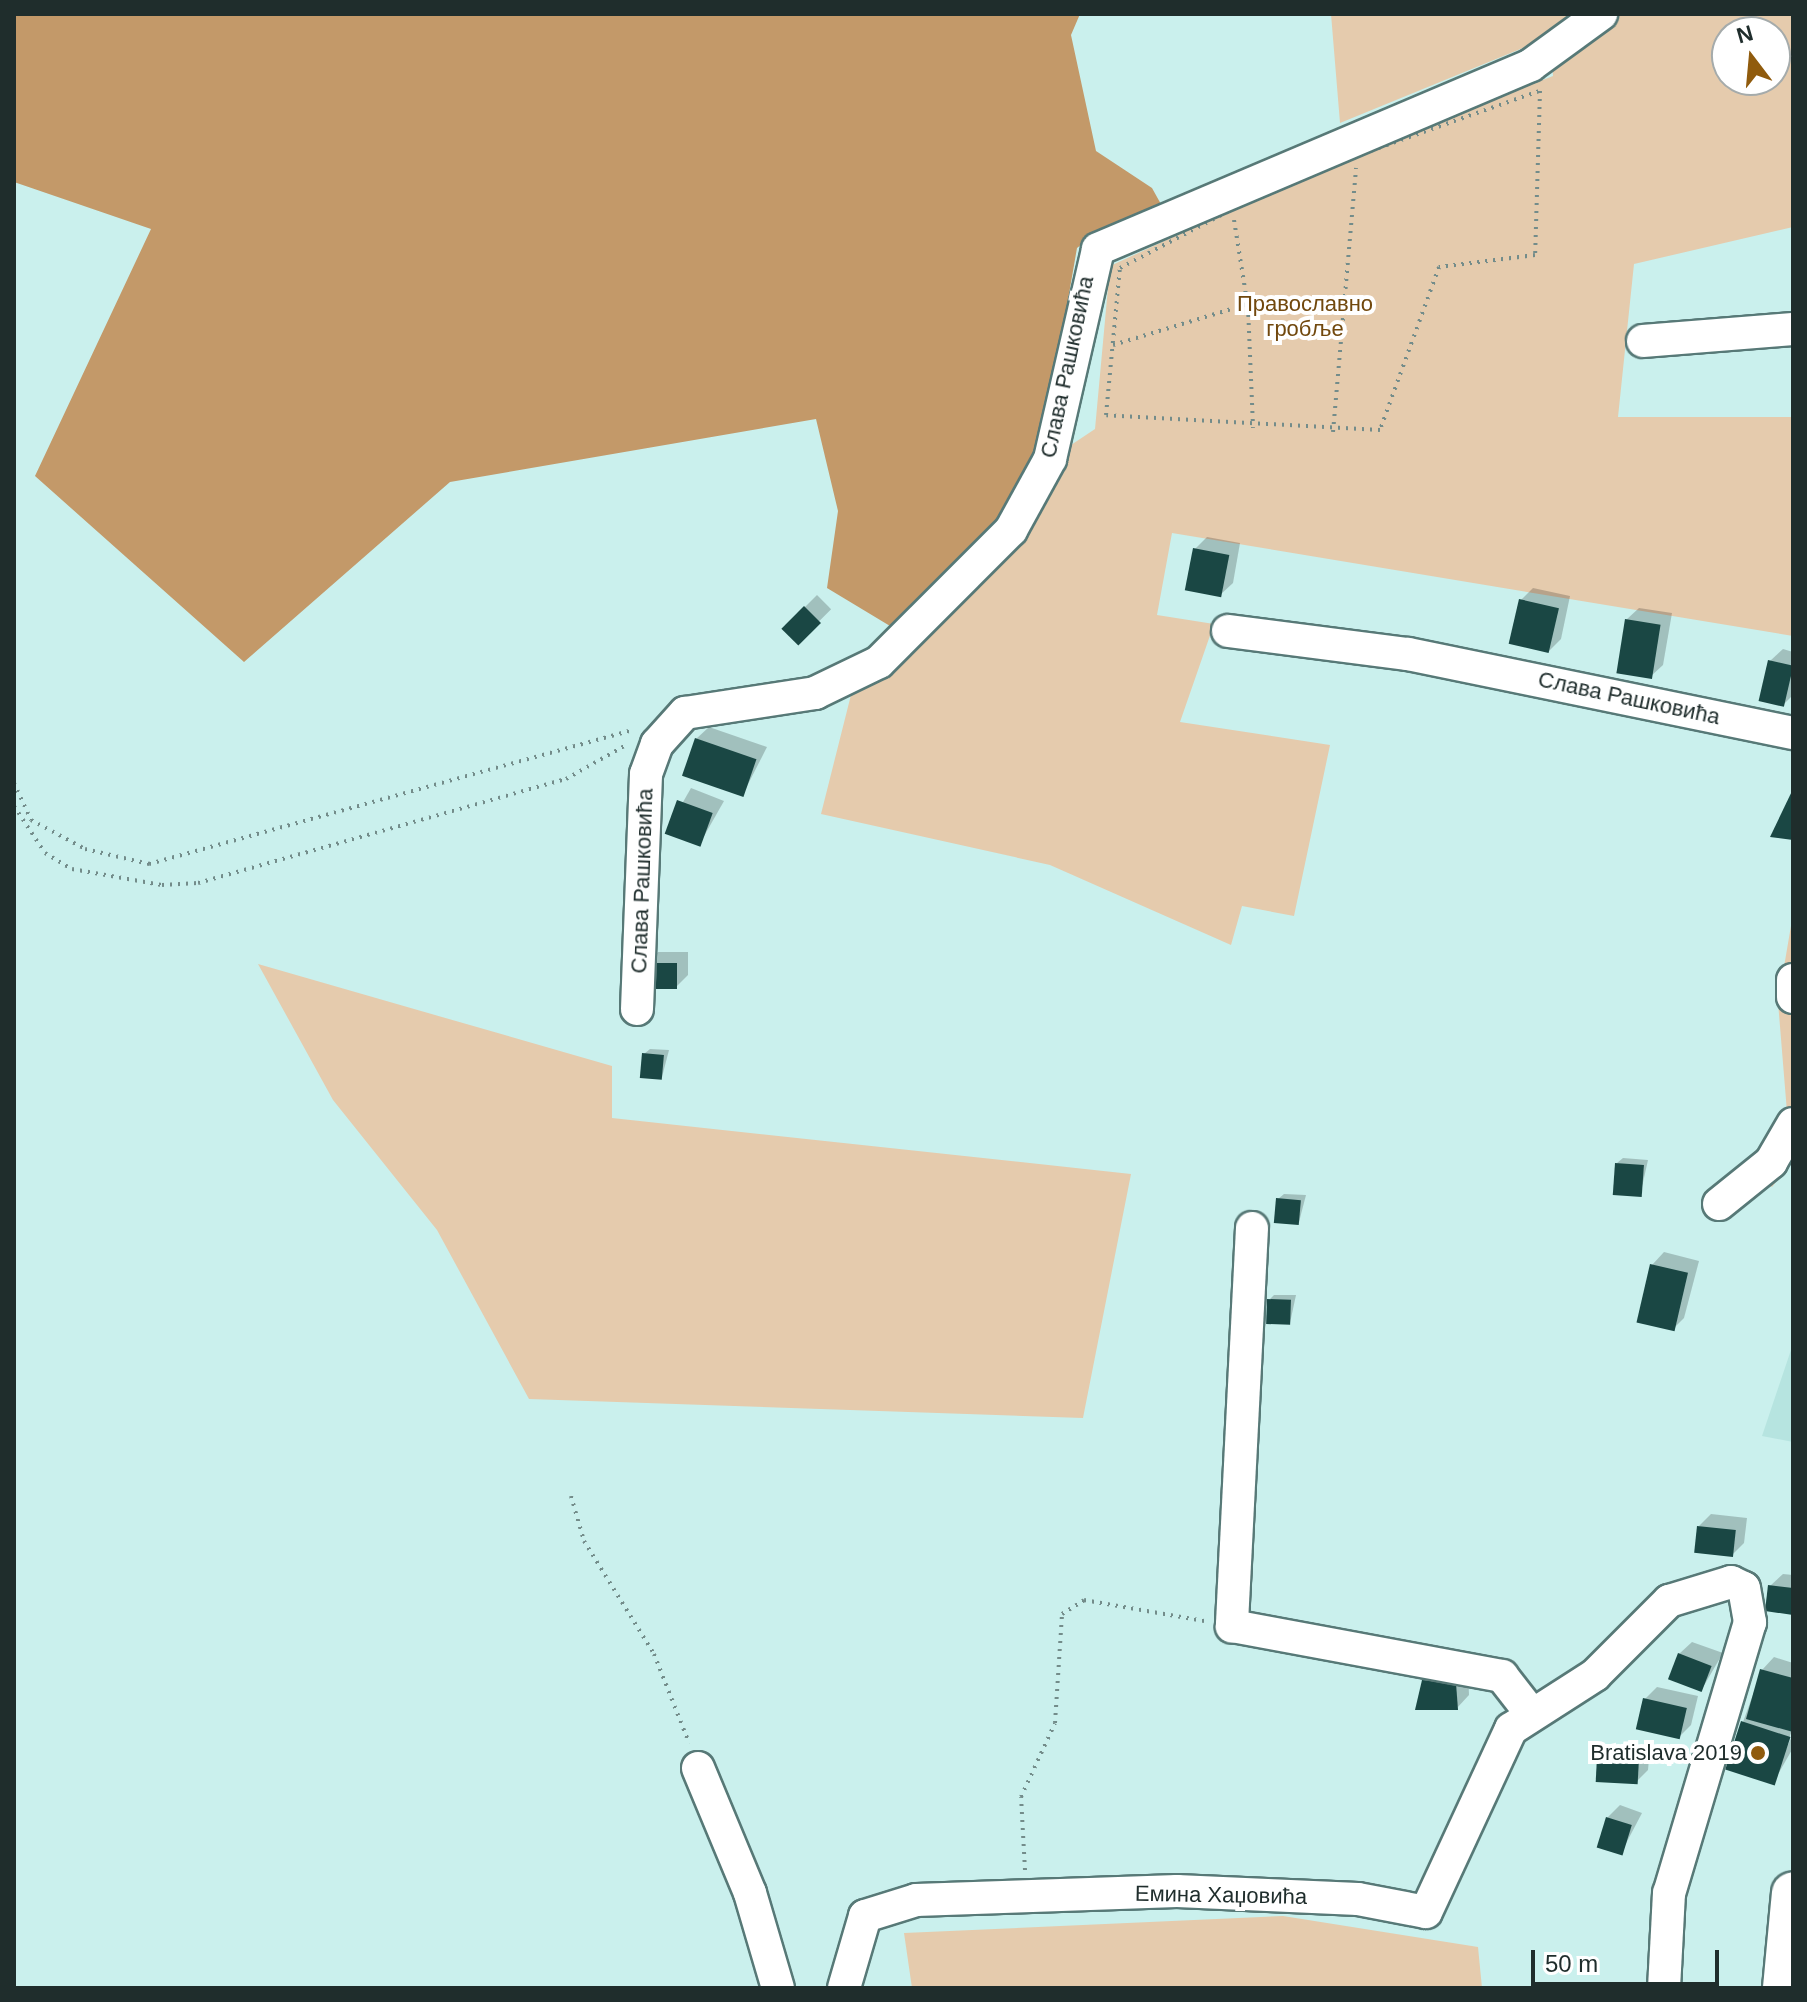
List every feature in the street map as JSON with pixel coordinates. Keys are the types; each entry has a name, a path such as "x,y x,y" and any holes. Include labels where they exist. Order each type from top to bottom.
{"main road":[{"path":"1784,1988 1792,1912"}],"street":[{"name":"Слава Рашковића","path":"637,1009 646,774 657,744 685,713 815,693 879,662 1011,530 1050,459 1098,249 1531,65 1601,14"},
{"path":"1643,341 1793,329"},
{"name":"Слава Рашковића","path":"1228,631 1408,654 1793,733"},
{"path":"1793,980 1793,997"},
{"path":"1719,1204 1771,1162 1793,1124"},
{"path":"1252,1228 1232,1626 1502,1676 1541,1705 1595,1675 1669,1601 1719,1583 1744,1588 1750,1622 1669,1893 1664,1988"},
{"name":"Емина Хаџовића","path":"844,1988 858,1928 874,1909 916,1900 1192,1892 1358,1899 1426,1912 1477,1794 1511,1729 1541,1705"},
{"path":"698,1768 750,1893 778,1988"}],"path":[{"path":"1540,91 1535,255 1439,267 1380,430 1333,432 1253,428 1106,415 1120,268 1232,210 1288,180 1540,91"},
{"path":"1333,432 1359,137"},
{"path":"1232,210 1248,304 1253,428"},
{"path":"1113,345 1248,304"},
{"path":"14,783 31,820 85,849 149,864 685,713"},
{"path":"14,806 45,853 72,869 162,885 198,883 566,779 643,736"},
{"path":"571,1496 584,1541 654,1654 698,1768"},
{"path":"1027,1896 1021,1797 1055,1723 1062,1614 1084,1600 1232,1626"}],"shaded area":[{"path":"14,14 1080,14 1071,35 1096,151 1152,188 1162,206 1104,227 1077,248 1041,455 1008,517 900,632 827,588 838,511 816,419 450,482 244,662 35,476 151,229 14,182"},
{"path":"1793,1344 1793,1442 1762,1436"}],"green space":[{"name":"Православно гробље","path":"1331,14 1793,14 1793,227 1634,264 1618,417 1793,417 1793,636 1172,533 1157,615 1214,624 1180,722 1330,745 1294,916 1242,906 1231,945 1050,865 821,814 856,675 1050,459 1095,429 1110,266 1358,152 1553,76 1550,37 1340,123"},
{"path":"1793,914 1793,1160 1772,1187 1751,1168 1787,1112 1778,1002"},
{"path":"258,964 612,1066 612,1118 1131,1174 1083,1418 529,1399 437,1230 333,1100"},
{"path":"1283,1916 1478,1947 1482,1988 912,1988 904,1933"}],"building":[{"path":"1193,548 1229,555 1221,597 1185,590"},
{"path":"1519,599 1559,608 1549,653 1509,644"},
{"path":"804,606 821,623 798,646 781,629"},
{"path":"1625,619 1661,625 1652,679 1616,673"},
{"path":"1768,660 1793,666 1784,707 1759,701"},
{"path":"695,738 756,759 743,797 682,776"},
{"path":"1793,789 1793,840 1770,837"},
{"path":"677,800 713,813 700,847 665,834"},
{"path":"644,963 677,963 677,989 644,989"},
{"path":"642,1053 664,1055 662,1080 640,1078"},
{"path":"1615,1163 1644,1165 1642,1197 1613,1195"},
{"path":"1276,1198 1301,1200 1299,1225 1274,1223"},
{"path":"1650,1264 1688,1273 1675,1331 1637,1322"},
{"path":"1267,1299 1291,1300 1290,1325 1266,1324"},
{"path":"1697,1526 1736,1530 1733,1557 1694,1553"},
{"path":"1768,1585 1793,1588 1793,1615 1765,1611"},
{"path":"1678,1653 1712,1666 1702,1692 1668,1679"},
{"path":"1760,1669 1793,1678 1793,1732 1746,1719"},
{"path":"1422,1680 1456,1683 1458,1710 1415,1710"},
{"path":"1643,1698 1687,1708 1680,1739 1636,1729"},
{"name":"Bratislava 2019","path":"1741,1721 1790,1737 1775,1786 1725,1770"},
{"path":"1597,1757 1639,1759 1638,1784 1596,1782"},
{"path":"1606,1817 1632,1825 1622,1855 1597,1848"}],"place":[{"name":"Bratislava 2019","path":"1758,1753"}]}
